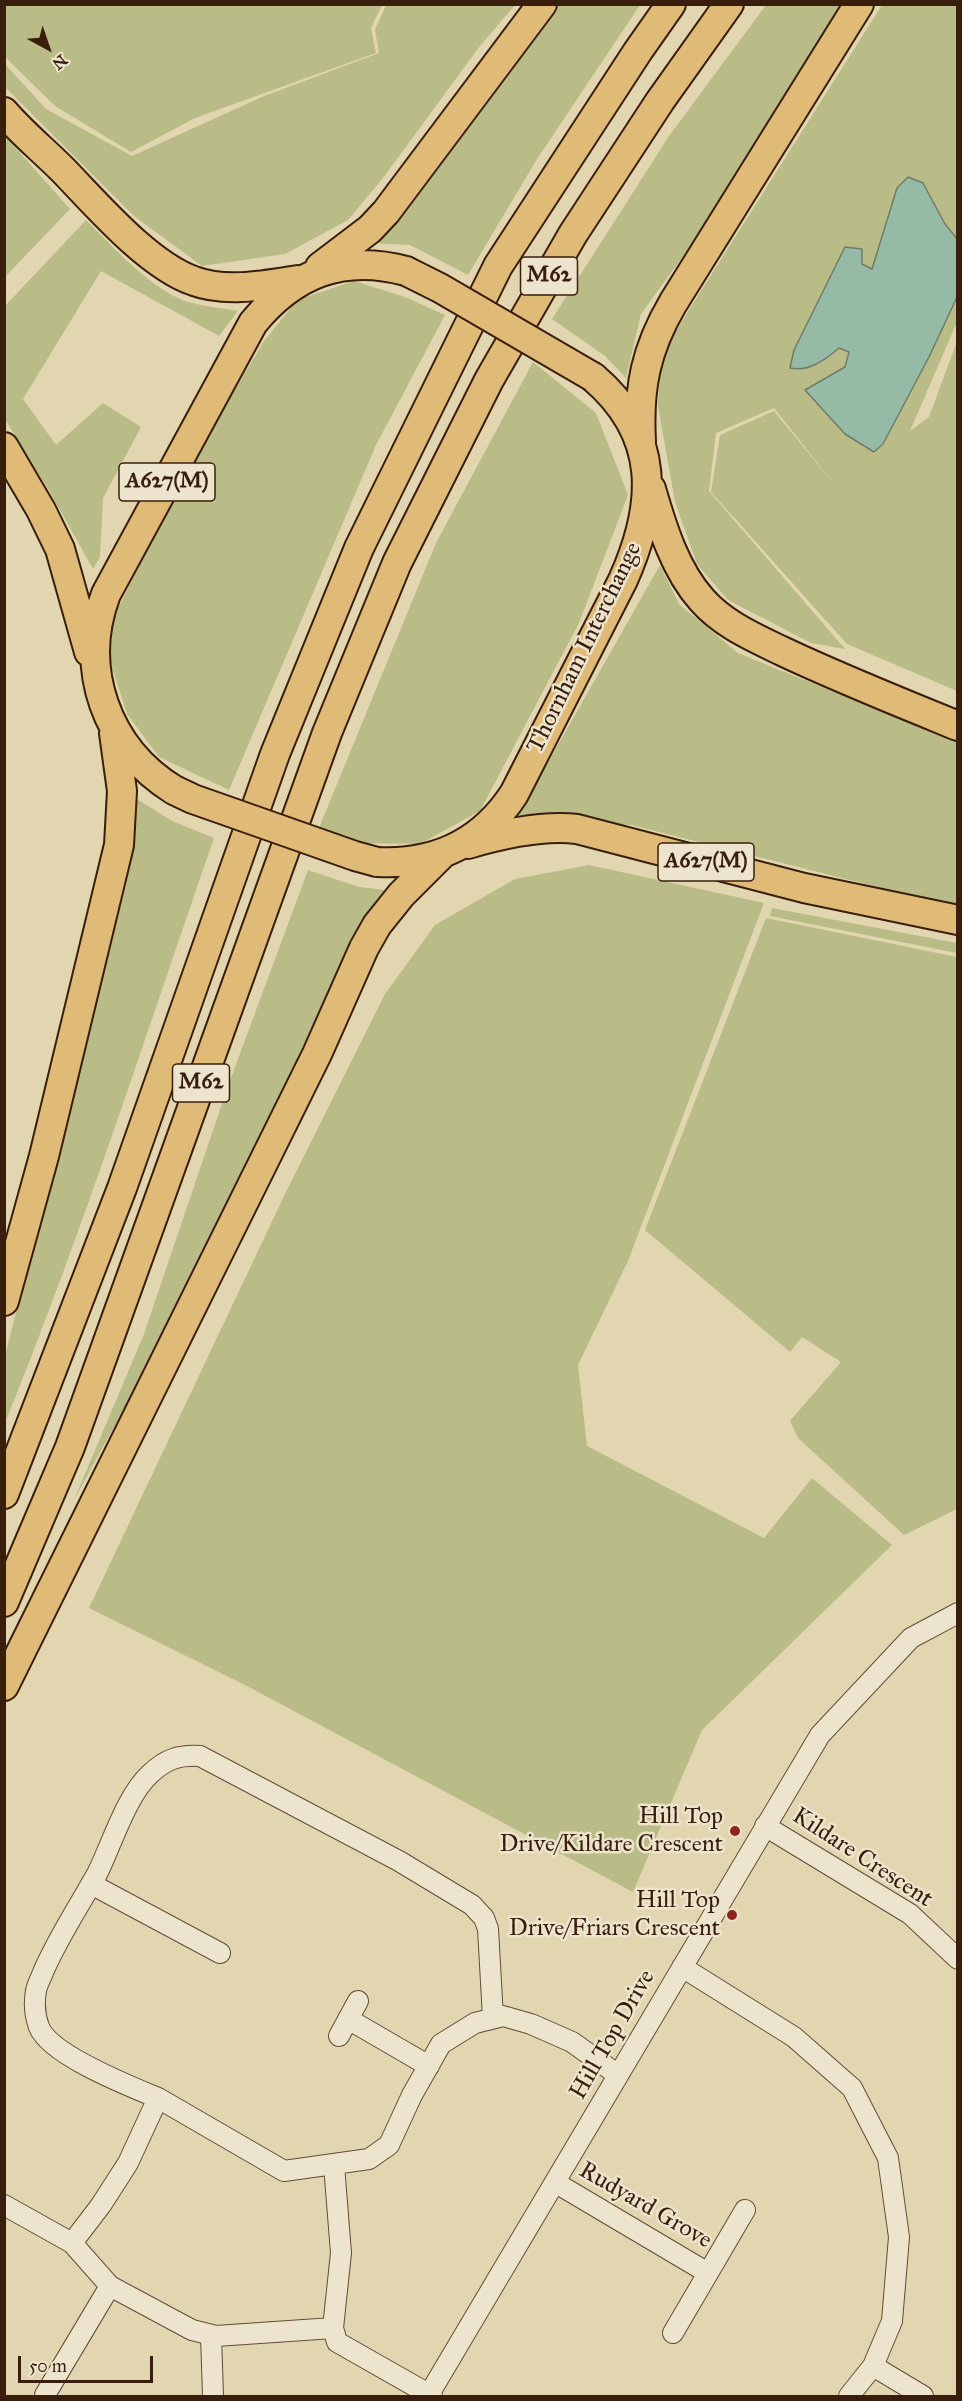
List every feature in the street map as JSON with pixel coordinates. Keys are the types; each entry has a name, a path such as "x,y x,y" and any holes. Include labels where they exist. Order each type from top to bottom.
{"highway":[{"path":"305,278 362,236 386,212 542,4"},
{"name":"M62","path":"4,1494 122,1188 274,754 359,548 498,266 671,4"},
{"name":"M62","path":"4,1602 70,1447 327,733 397,563 489,380 573,234 660,101 729,4"},
{"path":"641,442 639,415 644,368 656,335 685,284 859,4"},
{"name":"A627(M)","path":"4,112 124,231 166,266 194,281 212,286 241,286 305,278"},
{"name":"Thornham Interchange","path":"347,265 380,266 406,272 440,288 593,377 619,405 641,442 646,458 648,478 645,512 633,557 514,794 487,827 449,851 403,862 377,862 355,856 193,799 174,790 158,780 138,762 113,727 100,695 96,674 98,620 113,580 253,323 276,298 305,278 347,265"},
{"name":"A627(M)","path":"4,447 21,472 60,549 96,674"},
{"name":"A627(M)","path":"648,478 660,522 678,562 689,584 714,612 741,630 797,658 957,726"},
{"path":"4,1301 44,1156 119,844 122,791 113,727"},
{"name":"A627(M)","path":"449,851 476,842 542,830 561,827 577,829 804,888 957,920"},
{"path":"4,1686 312,1065 364,948 388,909 449,851"}],"street":[{"name":"Hill Top Drive","path":"429,2396 820,1735 911,1638 957,1613"},
{"path":"493,2019 488,1929 484,1918 472,1905 399,1861 200,1756 182,1755 165,1762 148,1775 133,1797 91,1884 57,1940 36,1990 35,2013 40,2029 50,2043 124,2084 158,2098 284,2171 369,2159 389,2145 412,2095 441,2044 475,2023 493,2019 503,2016 531,2024 572,2042 618,2075"},
{"name":"Kildare Crescent","path":"765,1826 910,1914 957,1959"},
{"path":"91,1884 220,1953"},
{"path":"682,1967 794,2037 852,2088 888,2158 899,2236 892,2321 873,2367 849,2397"},
{"path":"358,2001 343,2028 429,2066"},
{"path":"72,2243 101,2205 128,2163 158,2098"},
{"path":"334,2165 340,2253 335,2335"},
{"name":"Rudyard Grove","path":"556,2183 708,2273"},
{"path":"4,2205 72,2243 110,2286 192,2330 211,2335 335,2335 429,2396"},
{"path":"673,2333 745,2210"},
{"path":"45,2395 110,2286"},
{"path":"211,2335 213,2397"},
{"path":"873,2367 923,2397"}],"shaded area":[{"path":"4,5 382,5 371,28 376,53 195,118 131,152 55,106 5,57"},
{"path":"386,5 515,5 480,46 383,178 348,220 285,254 202,266 134,216 5,87 5,64 46,109 132,156 264,96 379,53 375,30"},
{"path":"553,5 640,5 537,159 468,275 410,245 371,243"},
{"path":"766,5 840,5 705,226 641,314 626,378 605,356 552,319 669,136"},
{"path":"882,5 957,5 957,322 910,431 929,417 957,341 957,691 847,644 711,492 720,435 774,411 838,489 774,408 716,433 709,491 845,649 811,643 728,600 697,564 675,502 658,406 661,354"},
{"path":"5,136 70,209 4,277"},
{"path":"908,177 923,183 945,224 957,239 957,297 930,355 883,444 874,452 845,434 805,390 845,367 849,352 839,348 810,367 790,368 794,350 845,247 862,249 862,264 872,269 897,188"},
{"path":"86,220 136,269 170,294 195,304 238,311 219,336 101,271 23,399 56,445 103,403 141,427 103,498 100,557 93,569 5,419 5,306"},
{"path":"354,281 405,297 445,315 376,445 229,790 159,757 127,714 110,661 114,616 191,464 264,341 297,300"},
{"path":"533,362 596,413 628,495 579,623 480,811 420,844 354,843 319,828 436,543"},
{"path":"660,565 679,604 738,653 957,742 957,907 631,825 516,819"},
{"path":"132,796 172,821 214,838 61,1278 5,1423 5,1356 63,1127"},
{"path":"589,865 764,903 628,1261 578,1365 587,1446 764,1538 812,1478 892,1545 702,1730 633,1892 247,1686 89,1608 284,1196 385,994 435,925 515,879"},
{"path":"308,870 359,887 394,891 264,1137 196,1276 74,1500 144,1334 228,1086"},
{"path":"772,908 957,943 957,953 770,916"},
{"path":"766,918 957,957 957,1509 904,1535 798,1438 790,1421 841,1362 802,1337 790,1352 645,1230"}],"place":[{"name":"Hill Top Drive/Kildare Crescent","path":"735,1831"},
{"name":"Hill Top Drive/Friars Crescent","path":"732,1915"}]}
